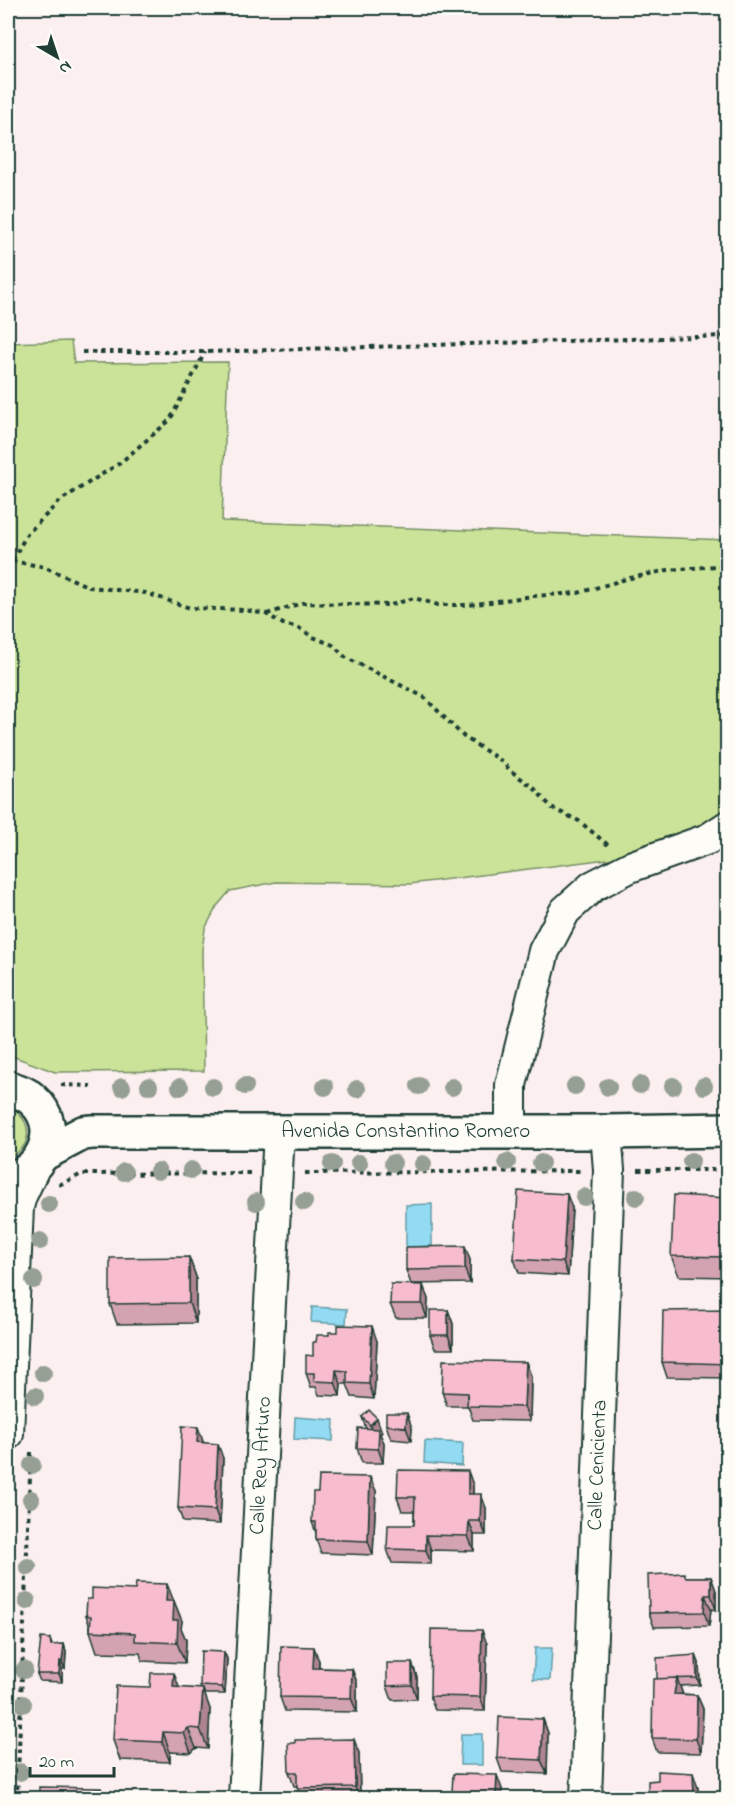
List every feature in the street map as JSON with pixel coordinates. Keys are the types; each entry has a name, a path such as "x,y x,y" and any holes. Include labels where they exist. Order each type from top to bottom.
{"street":[{"path":"511,1131 511,1085 544,951 565,910 593,886 630,867 708,839 728,826"},
{"name":"Avenida Constantino Romero","path":"8,1088 21,1092 34,1100 43,1113 83,1132 728,1130"},
{"path":"19,1437 21,1190 47,1141 47,1126 43,1113"},
{"name":"Avenida Constantino Romero","path":"21,1190 83,1132"},
{"name":"Calle Rey Arturo","path":"244,1798 279,1132"},
{"name":"Calle Cenicienta","path":"585,1798 609,1170 606,1132"}],"path":[{"path":"82,352 205,352 728,336"},
{"path":"8,568 27,534 61,500 120,464 170,420 205,352"},
{"path":"12,561 45,567 88,587 146,593 190,608 244,610 266,614 283,624 299,628 333,645 345,657 424,697 464,737 500,760 534,788 552,808 579,821 597,835 630,867"},
{"path":"266,614 302,603 391,605 414,598 438,605 469,605 532,596 578,594 626,579 668,570 728,565"},
{"path":"21,1190 38,1207 60,1184 82,1174 728,1170"},
{"path":"17,1798 19,1437"}],"green space":[{"path":"71,341 74,363 228,362 222,521 727,540 728,816 639,855 410,884 276,882 230,891 217,906 205,929 202,950 204,1071 55,1072 12,1056 8,1058 8,343"},
{"path":"8,1108 23,1118 28,1133 23,1148 8,1157"}],"water":[{"path":"432,1204 432,1246 406,1247 406,1205"},
{"path":"312,1307 347,1309 346,1324 311,1322"},
{"path":"295,1417 334,1420 333,1441 294,1439"},
{"path":"425,1441 463,1443 462,1466 424,1463"},
{"path":"535,1648 552,1648 550,1680 533,1679"},
{"path":"461,1734 482,1734 482,1765 460,1765"}],"building":[{"path":"518,1191 567,1194 563,1262 514,1259"},
{"path":"674,1195 728,1198 728,1257 671,1256"},
{"path":"465,1246 465,1269 406,1270 406,1247"},
{"path":"189,1257 189,1303 110,1304 110,1258"},
{"path":"391,1284 423,1285 422,1304 390,1304"},
{"path":"430,1310 448,1310 448,1335 430,1335"},
{"path":"727,1310 728,1364 662,1362 663,1311"},
{"path":"338,1325 372,1326 369,1384 347,1383 347,1371 336,1370 335,1382 314,1381 314,1373 306,1373 306,1355 313,1356 313,1342 316,1342 317,1335 338,1332"},
{"path":"443,1360 526,1362 524,1407 467,1406 468,1393 442,1392"},
{"path":"369,1410 377,1418 370,1425 362,1417"},
{"path":"386,1413 407,1413 406,1427 386,1425"},
{"path":"182,1426 198,1427 197,1442 218,1444 215,1510 178,1508"},
{"path":"358,1428 379,1429 378,1449 357,1448"},
{"path":"398,1470 468,1471 468,1494 481,1494 480,1521 469,1521 468,1536 426,1535 426,1550 387,1549 388,1525 414,1525 415,1497 397,1497"},
{"path":"319,1476 370,1477 368,1541 316,1539 316,1522 312,1522 313,1492 318,1492"},
{"path":"684,1573 686,1577 711,1577 711,1595 705,1595 704,1612 649,1613 648,1575"},
{"path":"136,1583 167,1584 166,1601 174,1601 173,1620 178,1620 177,1643 135,1641 135,1633 90,1631 91,1616 86,1615 87,1599 92,1599 92,1588 135,1590"},
{"path":"431,1629 482,1630 480,1697 430,1696"},
{"path":"41,1638 50,1639 51,1645 64,1644 59,1674 37,1674"},
{"path":"281,1646 314,1647 313,1668 352,1669 351,1698 280,1697"},
{"path":"201,1651 224,1652 222,1687 200,1686"},
{"path":"696,1655 697,1678 657,1679 657,1658"},
{"path":"387,1663 412,1663 412,1685 387,1686"},
{"path":"151,1673 174,1673 173,1687 203,1689 200,1729 188,1728 184,1733 163,1732 162,1742 113,1740 116,1686 150,1687"},
{"path":"677,1678 674,1694 697,1695 696,1739 652,1738 653,1679"},
{"path":"499,1717 543,1719 541,1760 497,1758"},
{"path":"354,1739 355,1787 297,1788 297,1772 289,1772 288,1743 295,1743 295,1740"},
{"path":"658,1771 693,1773 694,1796 648,1797 648,1781 658,1780"},
{"path":"453,1774 497,1775 496,1794 452,1793"},
{"path":"39,1787 101,1788 101,1798 39,1798"},
{"path":"145,1795 198,1797 198,1798 145,1798"}]}
